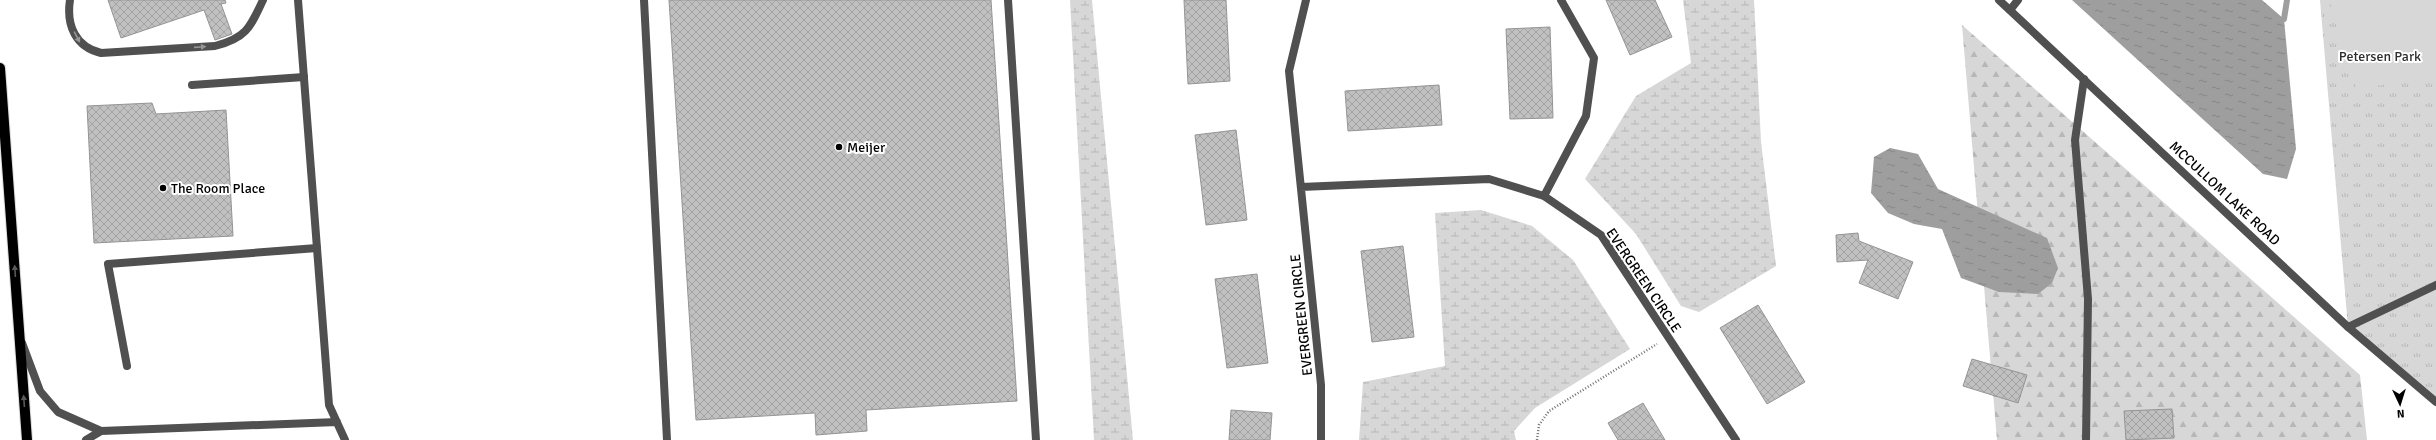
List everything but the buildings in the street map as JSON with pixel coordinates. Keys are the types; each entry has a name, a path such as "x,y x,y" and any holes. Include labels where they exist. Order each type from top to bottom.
{"main road":[{"path":"0,68 27,440"}],"street":[{"path":"70,0 71,23 77,40 88,50 101,53 215,46 232,42 239,38 254,21 263,0"},
{"path":"298,0 329,405 345,440"},
{"path":"644,0 667,440"},
{"path":"1008,0 1036,440"},
{"name":"EVERGREEN CIRCLE","path":"1306,0 1289,71 1322,385 1321,440"},
{"path":"1544,196 1586,116 1594,58 1561,0"},
{"name":"MCCULLOM LAKE ROAD","path":"1999,0 2348,327 2436,402"},
{"path":"2010,10 2018,0"},
{"path":"192,85 304,77"},
{"path":"2084,79 2075,140 2088,299 2086,440"},
{"name":"EVERGREEN CIRCLE","path":"1301,187 1489,179 1544,196 1601,236 1736,440"},
{"path":"127,366 108,264 317,248"},
{"path":"2348,327 2436,285"},
{"path":"19,336 40,391 49,402 58,412 101,431 336,422"},
{"path":"86,440 101,431"}],"path":[{"path":"1537,440 1540,425 1549,411 1668,338"}],"green space":[{"path":"1070,0 1092,0 1133,440 1094,440"},
{"path":"1683,0 1754,0 1761,142 1776,266 1699,312 1681,306 1636,234 1585,179 1636,96 1691,63"},
{"name":"Petersen Park","path":"2320,0 2436,0 2436,402 2348,327"},
{"path":"2329,0 2436,0 2436,79 2356,88"},
{"path":"1962,25 2360,375 2367,440 1997,440"},
{"path":"1481,210 1532,226 1573,260 1630,349 1535,408 1514,431 1516,440 1359,440 1363,382 1445,366 1435,213"}],"water":[{"path":"2072,0 2262,0 2284,19 2296,149 2287,179 2263,174"},
{"path":"1890,148 1918,154 1938,189 2047,238 2058,268 2052,283 2038,294 1999,292 1961,278 1942,229 1914,224 1888,213 1871,193 1874,157"}],"waterway":[{"path":"2284,19 2287,0"}],"place":[{"name":"Meijer","path":"839,147"},
{"name":"The Room Place","path":"163,188"}]}
